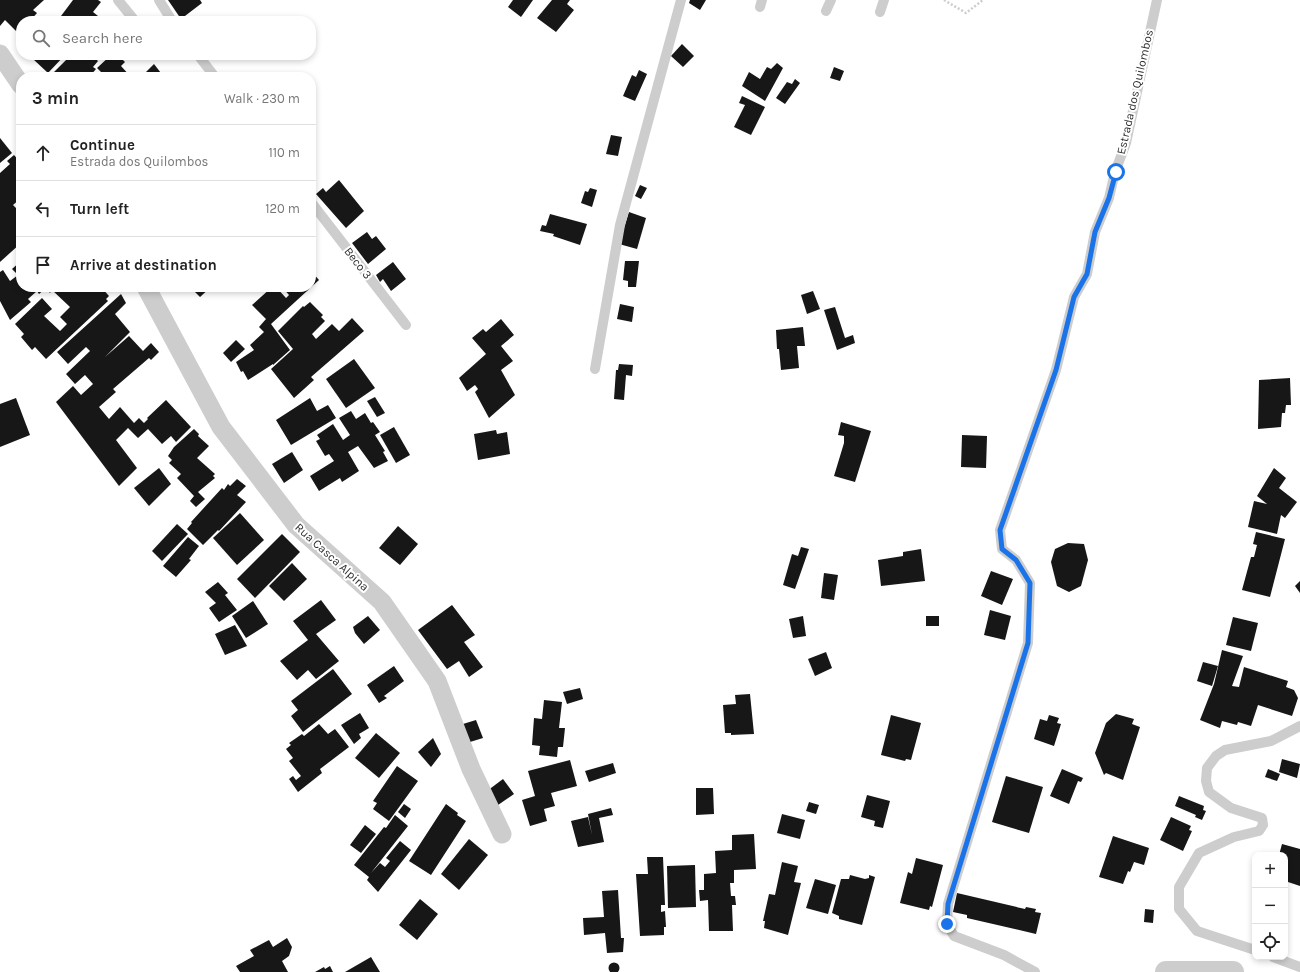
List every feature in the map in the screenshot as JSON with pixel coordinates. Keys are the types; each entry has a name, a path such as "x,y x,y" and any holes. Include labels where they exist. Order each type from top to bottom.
{"street":[{"path":"0,54 16,78"},
{"name":"Rua Casca Alpina","path":"149,292 221,427 296,525 382,602 437,681 471,769 502,834"},
{"path":"1166,972 1232,972"}],"lane":[{"path":"118,0 131,16"},
{"path":"159,0 169,16"},
{"path":"595,369 620,225 681,0"},
{"path":"826,11 831,0"},
{"path":"880,12 884,0"},
{"name":"Estrada dos Quilombos","path":"1035,972 1004,956 954,936 947,924 948,904 1028,643 1030,583 1016,560 1002,549 1000,530 1056,370 1074,297 1087,274 1095,232 1109,198 1126,143 1156,0"},
{"path":"202,60 211,72"},
{"name":"Beco 3","path":"316,208 406,325"},
{"path":"1252,949 1197,931 1178,909 1179,887 1199,853 1234,837 1259,831 1263,825 1262,818 1231,808 1209,792 1206,782 1207,768 1216,756 1225,750 1271,741 1300,726"},
{"path":"1281,960 1300,967"}],"path":[{"path":"944,0 966,13 983,0"}],"building":[{"path":"0,0 44,0 33,10 37,13 34,16 16,16 16,31 5,20 0,26"},
{"path":"73,0 98,0 101,2 93,12 98,16 61,16"},
{"path":"168,0 200,0 202,3 185,16 179,16"},
{"path":"513,0 533,0 521,17 508,7"},
{"path":"552,0 570,0 567,4 574,10 556,32 537,18"},
{"path":"690,0 706,0 700,10 689,3"},
{"path":"682,44 694,56 683,67 671,56"},
{"path":"34,60 60,60 49,72 47,72"},
{"path":"66,60 98,61 93,67 96,69 93,72 54,72"},
{"path":"106,60 123,60 125,62 121,66 126,72 101,72 97,68"},
{"path":"777,63 783,68 765,101 742,86 749,72 760,79 767,67 771,69"},
{"path":"154,64 160,72 146,72"},
{"path":"834,67 844,71 840,81 830,78"},
{"path":"639,70 647,74 635,101 623,96 632,75 636,77"},
{"path":"795,79 800,83 785,104 776,98 787,82 792,84"},
{"path":"742,96 765,107 751,135 734,127 745,105 739,103"},
{"path":"611,135 622,137 618,156 606,154"},
{"path":"0,138 12,153 0,163"},
{"path":"14,155 16,157 16,202 13,205 16,208 16,248 0,262 0,173 10,164 7,161"},
{"path":"339,180 364,211 346,228 316,194 323,188 326,192"},
{"path":"640,185 647,188 641,199 635,196"},
{"path":"590,188 597,190 592,207 581,203 585,191 588,192"},
{"path":"629,212 646,218 637,249 619,244"},
{"path":"550,214 587,224 580,245 553,236 554,234 540,231 542,225 546,226"},
{"path":"367,232 372,239 376,236 386,249 368,264 352,243"},
{"path":"625,261 639,261 636,287 628,287 628,281 623,280"},
{"path":"393,262 406,279 391,291 383,279 380,282 376,275"},
{"path":"16,265 16,273 12,269"},
{"path":"3,270 10,281 16,276 16,292 36,292 28,299 31,302 10,320 0,301 0,272"},
{"path":"813,291 820,309 807,314 801,295"},
{"path":"54,292 105,292 109,296 106,299 108,301 46,359 35,347 32,350 21,337 24,334 15,324 42,298 52,309 44,316 60,331 67,324 60,317 70,307"},
{"path":"195,292 206,292 200,297"},
{"path":"266,292 281,292 286,298 289,295 286,292 306,292 271,324 290,350 273,365 248,380 243,371 241,372 236,362 254,350 250,345 264,332 259,327 266,319 252,305"},
{"path":"121,294 126,303 115,314 130,332 105,357 129,336 143,351 151,343 159,352 151,360 149,358 113,389 116,392 99,407 109,419 120,407 134,423 139,418 144,423 148,419 147,418 166,400 191,427 176,442 171,436 162,444 148,429 138,438 128,428 116,440 137,468 119,486 56,402 73,386 81,395 93,384 85,375 75,384 66,374 90,351 86,347 68,364 57,352"},
{"path":"310,302 323,315 321,317 325,321 312,334 316,339 332,324 339,331 352,318 364,331 311,377 314,380 294,398 271,369 293,349 278,331 303,306 304,307"},
{"path":"620,304 634,307 632,322 617,319"},
{"path":"835,307 845,338 853,335 855,343 837,350 824,310"},
{"path":"501,319 514,335 501,346 513,361 501,370 515,395 489,418 475,392 478,389 475,385 467,391 459,378 486,354 472,338 483,329 486,332"},
{"path":"803,327 805,346 797,346 799,368 781,370 779,349 777,349 776,330"},
{"path":"236,340 245,349 231,362 223,353"},
{"path":"354,359 375,388 346,408 326,379"},
{"path":"619,364 633,365 632,376 626,375 624,400 614,399 616,370 618,370"},
{"path":"1290,378 1291,405 1286,405 1285,413 1282,413 1281,427 1258,429 1259,380"},
{"path":"375,397 385,413 377,417 367,401"},
{"path":"16,398 30,435 0,447 0,404"},
{"path":"310,398 317,411 328,405 336,418 291,445 276,420"},
{"path":"351,411 356,419 365,413 371,423 373,422 380,432 375,435 385,451 383,452 388,461 374,468 358,446 348,452 359,471 342,482 340,478 319,491 310,476 334,461 329,454 325,456 316,441 320,439 317,435 333,424 343,440 350,435 339,418"},
{"path":"841,422 871,431 855,482 834,476 844,443 844,436 838,435"},
{"path":"394,427 410,455 396,463 380,435"},
{"path":"194,429 199,434 198,436 209,446 197,458 215,474 213,476 215,478 198,492 205,499 196,507 190,501 194,496 177,478 181,474 169,463 172,460 168,456 174,447"},
{"path":"496,430 497,434 507,432 510,454 478,460 474,434"},
{"path":"962,435 987,436 986,468 961,467"},
{"path":"292,452 303,470 284,483 272,464"},
{"path":"159,468 171,484 149,506 134,488"},
{"path":"1274,468 1286,478 1279,488 1297,502 1285,518 1281,515 1277,534 1248,527 1254,501 1267,504 1257,496"},
{"path":"237,479 246,486 237,495 246,502 219,531 218,530 203,545 187,529 192,523 191,522 222,488 224,490 228,484 230,486"},
{"path":"240,513 264,540 237,565 213,538"},
{"path":"177,524 188,534 162,561 152,551"},
{"path":"398,526 418,544 400,565 379,548"},
{"path":"1256,532 1285,539 1270,597 1242,590 1251,557 1254,557 1257,545 1253,544"},
{"path":"282,534 300,552 255,598 237,579"},
{"path":"188,537 199,546 189,559 191,560 176,577 163,566"},
{"path":"1068,543 1084,544 1088,560 1081,586 1069,592 1057,586 1051,562 1055,549"},
{"path":"801,547 809,549 795,589 783,585 792,554 798,556"},
{"path":"921,549 925,581 881,586 878,560 903,556 903,552"},
{"path":"292,563 307,579 284,601 269,586"},
{"path":"991,571 1013,579 1002,605 981,596"},
{"path":"824,573 838,575 834,600 821,598"},
{"path":"1300,581 1300,593 1295,586"},
{"path":"218,582 228,593 225,595 237,610 219,622 209,608 216,603 205,592"},
{"path":"321,600 336,620 316,634 339,661 316,679 308,670 297,680 280,661 308,640 293,621"},
{"path":"253,601 268,624 246,638 232,616"},
{"path":"452,605 475,635 464,642 483,667 469,677 459,661 447,669 418,630"},
{"path":"990,610 1011,616 1005,640 984,635"},
{"path":"368,616 380,630 364,644 355,633 353,627"},
{"path":"803,616 806,636 793,638 789,619"},
{"path":"926,616 939,616 939,626 926,626"},
{"path":"1233,617 1258,623 1251,651 1226,645"},
{"path":"235,625 247,646 225,655 215,634"},
{"path":"1222,650 1243,656 1232,686 1239,687 1244,667 1288,681 1286,687 1294,690 1298,698 1292,716 1258,705 1251,726 1238,722 1237,725 1222,721 1220,728 1200,720 1214,684"},
{"path":"826,652 832,668 815,676 808,659"},
{"path":"1203,662 1218,666 1212,686 1197,681"},
{"path":"394,666 404,681 384,696 387,698 379,703 367,685"},
{"path":"333,669 352,694 303,732 291,716 298,710 291,701"},
{"path":"580,688 583,699 567,704 563,692"},
{"path":"750,694 754,734 731,735 731,733 725,733 723,705 736,704 735,695"},
{"path":"544,700 562,702 559,728 565,728 563,747 558,747 557,757 539,755 540,746 532,745 534,718 542,719"},
{"path":"360,713 369,728 359,734 361,738 354,744 341,725"},
{"path":"1116,714 1134,719 1132,724 1140,727 1123,780 1106,773 1104,775 1095,753 1106,723"},
{"path":"891,715 921,723 911,760 906,759 905,761 881,755"},
{"path":"1049,715 1059,718 1057,723 1061,724 1054,746 1034,739 1040,719 1047,721"},
{"path":"476,720 483,738 470,742 463,724"},
{"path":"319,724 328,734 335,729 349,747 320,769 322,773 298,792 289,779 293,776 296,780 301,776 289,761 293,758 286,749 291,745 289,743 302,734 304,736"},
{"path":"376,733 400,753 379,778 355,758"},
{"path":"433,738 441,754 431,767 418,752"},
{"path":"1282,759 1300,764 1297,778 1279,772"},
{"path":"570,760 577,786 551,793 555,806 544,809 547,821 530,826 522,800 535,796 528,771"},
{"path":"613,763 616,773 589,782 585,771"},
{"path":"397,766 418,781 389,821 373,809 377,803 373,801"},
{"path":"1062,769 1083,778 1081,782 1078,781 1069,804 1050,796"},
{"path":"1268,769 1280,774 1277,781 1265,777"},
{"path":"1006,776 1043,787 1029,833 992,822"},
{"path":"503,779 514,794 498,805 487,791"},
{"path":"696,788 713,788 714,814 696,815"},
{"path":"867,795 890,801 883,828 874,826 875,821 861,817"},
{"path":"1179,796 1204,806 1203,810 1206,811 1202,820 1195,817 1196,815 1175,806"},
{"path":"809,802 819,805 816,814 806,811"},
{"path":"404,804 411,809 405,818 398,812"},
{"path":"446,804 458,813 457,815 466,821 431,875 409,861"},
{"path":"611,808 613,815 599,818 604,842 578,847 571,821 588,817 592,835 588,814"},
{"path":"782,814 805,820 800,839 777,833"},
{"path":"395,815 408,826 371,873 380,863 385,867 390,861 386,858 400,841 411,850 378,892 367,880 369,877 354,865 384,827 386,828"},
{"path":"1171,817 1191,826 1189,830 1192,831 1183,851 1160,840"},
{"path":"365,825 376,834 361,853 350,845"},
{"path":"754,834 756,869 734,870 734,883 730,883 731,896 735,896 736,905 732,905 733,931 709,931 708,900 700,901 699,890 704,890 704,874 716,873 715,851 732,850 732,835"},
{"path":"1113,836 1149,848 1144,865 1134,862 1130,872 1128,871 1123,884 1099,877"},
{"path":"469,839 488,855 459,890 441,874"},
{"path":"1282,844 1300,849 1300,886 1288,882 1288,852 1280,852"},
{"path":"647,857 663,857 665,905 661,905 661,912 665,911 666,927 664,927 664,935 640,936 636,874 648,874"},
{"path":"916,858 943,865 932,907 930,906 929,910 900,903 908,872 912,874"},
{"path":"782,862 798,866 794,882 801,883 788,935 764,928 765,921 763,921 769,894 775,895"},
{"path":"695,865 696,907 668,908 667,866"},
{"path":"850,875 865,879 869,878 869,875 875,877 862,925 839,919 839,916 832,913 841,879 849,879"},
{"path":"815,879 836,885 828,914 806,908"},
{"path":"618,890 621,938 624,938 623,952 607,953 605,933 584,935 583,918 604,917 602,891"},
{"path":"957,893 1025,909 1026,907 1036,909 1035,912 1041,913 1036,934 967,918 967,915 953,912"},
{"path":"420,899 438,914 417,940 399,925"},
{"path":"1145,909 1154,910 1153,923 1144,922"},
{"path":"287,938 292,947 289,956 282,961 288,972 240,972 236,966 254,956 250,950 269,940 273,947"},
{"path":"371,957 380,972 345,972"},
{"path":"612,963 616,963 618,964 618,972 612,973 609,970 609,966"},
{"path":"330,966 333,972 315,972 324,967 325,969"}],"route":[{"path":"947,924 948,904 1028,643 1030,583 1016,560 1002,549 1000,530 1056,370 1074,297 1087,274 1095,232 1109,198 1116,172"}]}
